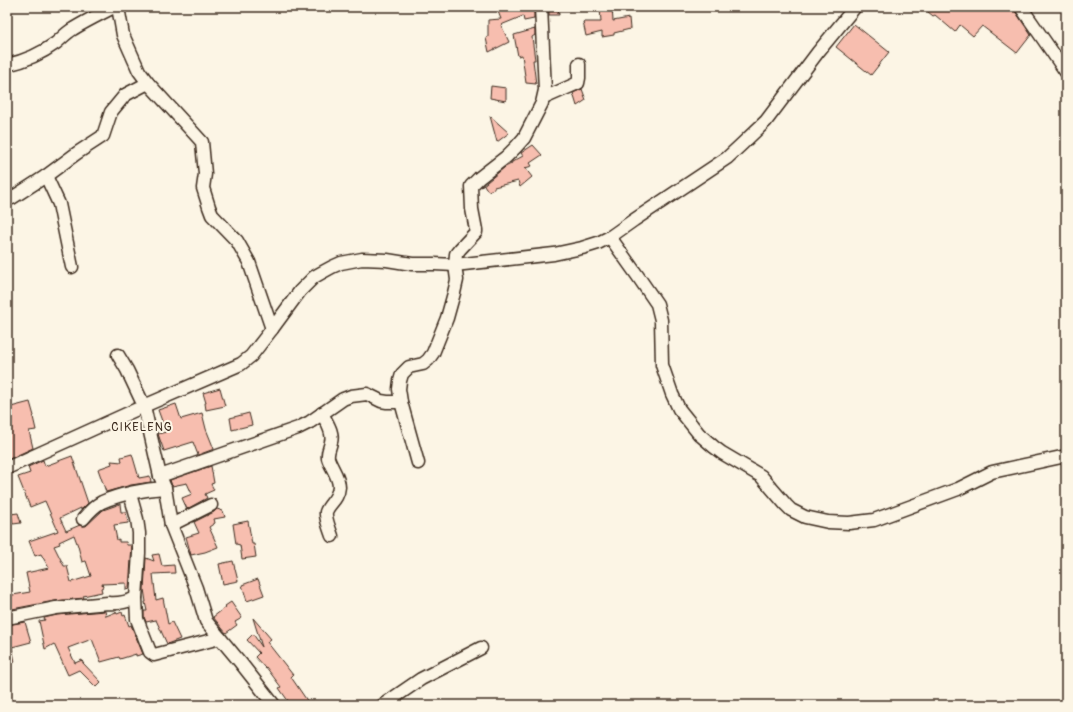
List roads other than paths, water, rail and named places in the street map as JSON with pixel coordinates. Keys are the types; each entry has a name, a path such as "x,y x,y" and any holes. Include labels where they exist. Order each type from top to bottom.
{"street":[{"path":"7,65 33,57 56,43 71,30 96,15 114,7"},
{"path":"118,7 123,35 139,71 148,83 202,142 206,174 203,188 209,207 212,215 237,241 249,262 272,329"},
{"path":"418,463 401,402 399,390 402,374 409,367 423,364 428,360 448,318 457,280 455,265 456,254 476,232 472,209 471,186 506,157 524,138 544,98 545,90 541,7"},
{"path":"7,468 241,364 251,356 300,291 314,277 332,266 362,259 387,260 412,264 455,265 554,254 582,248 610,237 727,158 747,140 766,121 818,52 855,7"},
{"path":"1021,7 1066,72"},
{"path":"544,98 578,83 580,78 579,64"},
{"path":"7,199 12,198 46,176 103,136 111,112 125,94 148,83"},
{"path":"46,176 59,204 72,267"},
{"path":"610,237 638,275 656,304 660,320 662,365 679,409 699,434 722,453 761,476 786,505 797,513 813,519 828,522 849,523 874,520 958,489 992,472 1066,456"},
{"path":"118,355 127,370 144,406 160,476 165,488 171,525 196,588 206,621 274,705"},
{"path":"160,476 298,428 310,422 343,399 359,394 367,394 381,401 401,402"},
{"path":"322,413 330,428 332,441 328,449 328,458 337,478 339,487 337,496 326,511 332,536"},
{"path":"82,518 100,503 130,494 152,489 165,488"},
{"path":"130,494 139,533 136,619 150,652 154,655 220,638"},
{"path":"171,525 211,505"},
{"path":"7,618 56,608 108,603 117,604 129,602 136,598"},
{"path":"383,705 421,680 481,648"}],"district":[{"name":"CIKELENG","path":"142,427"}]}
